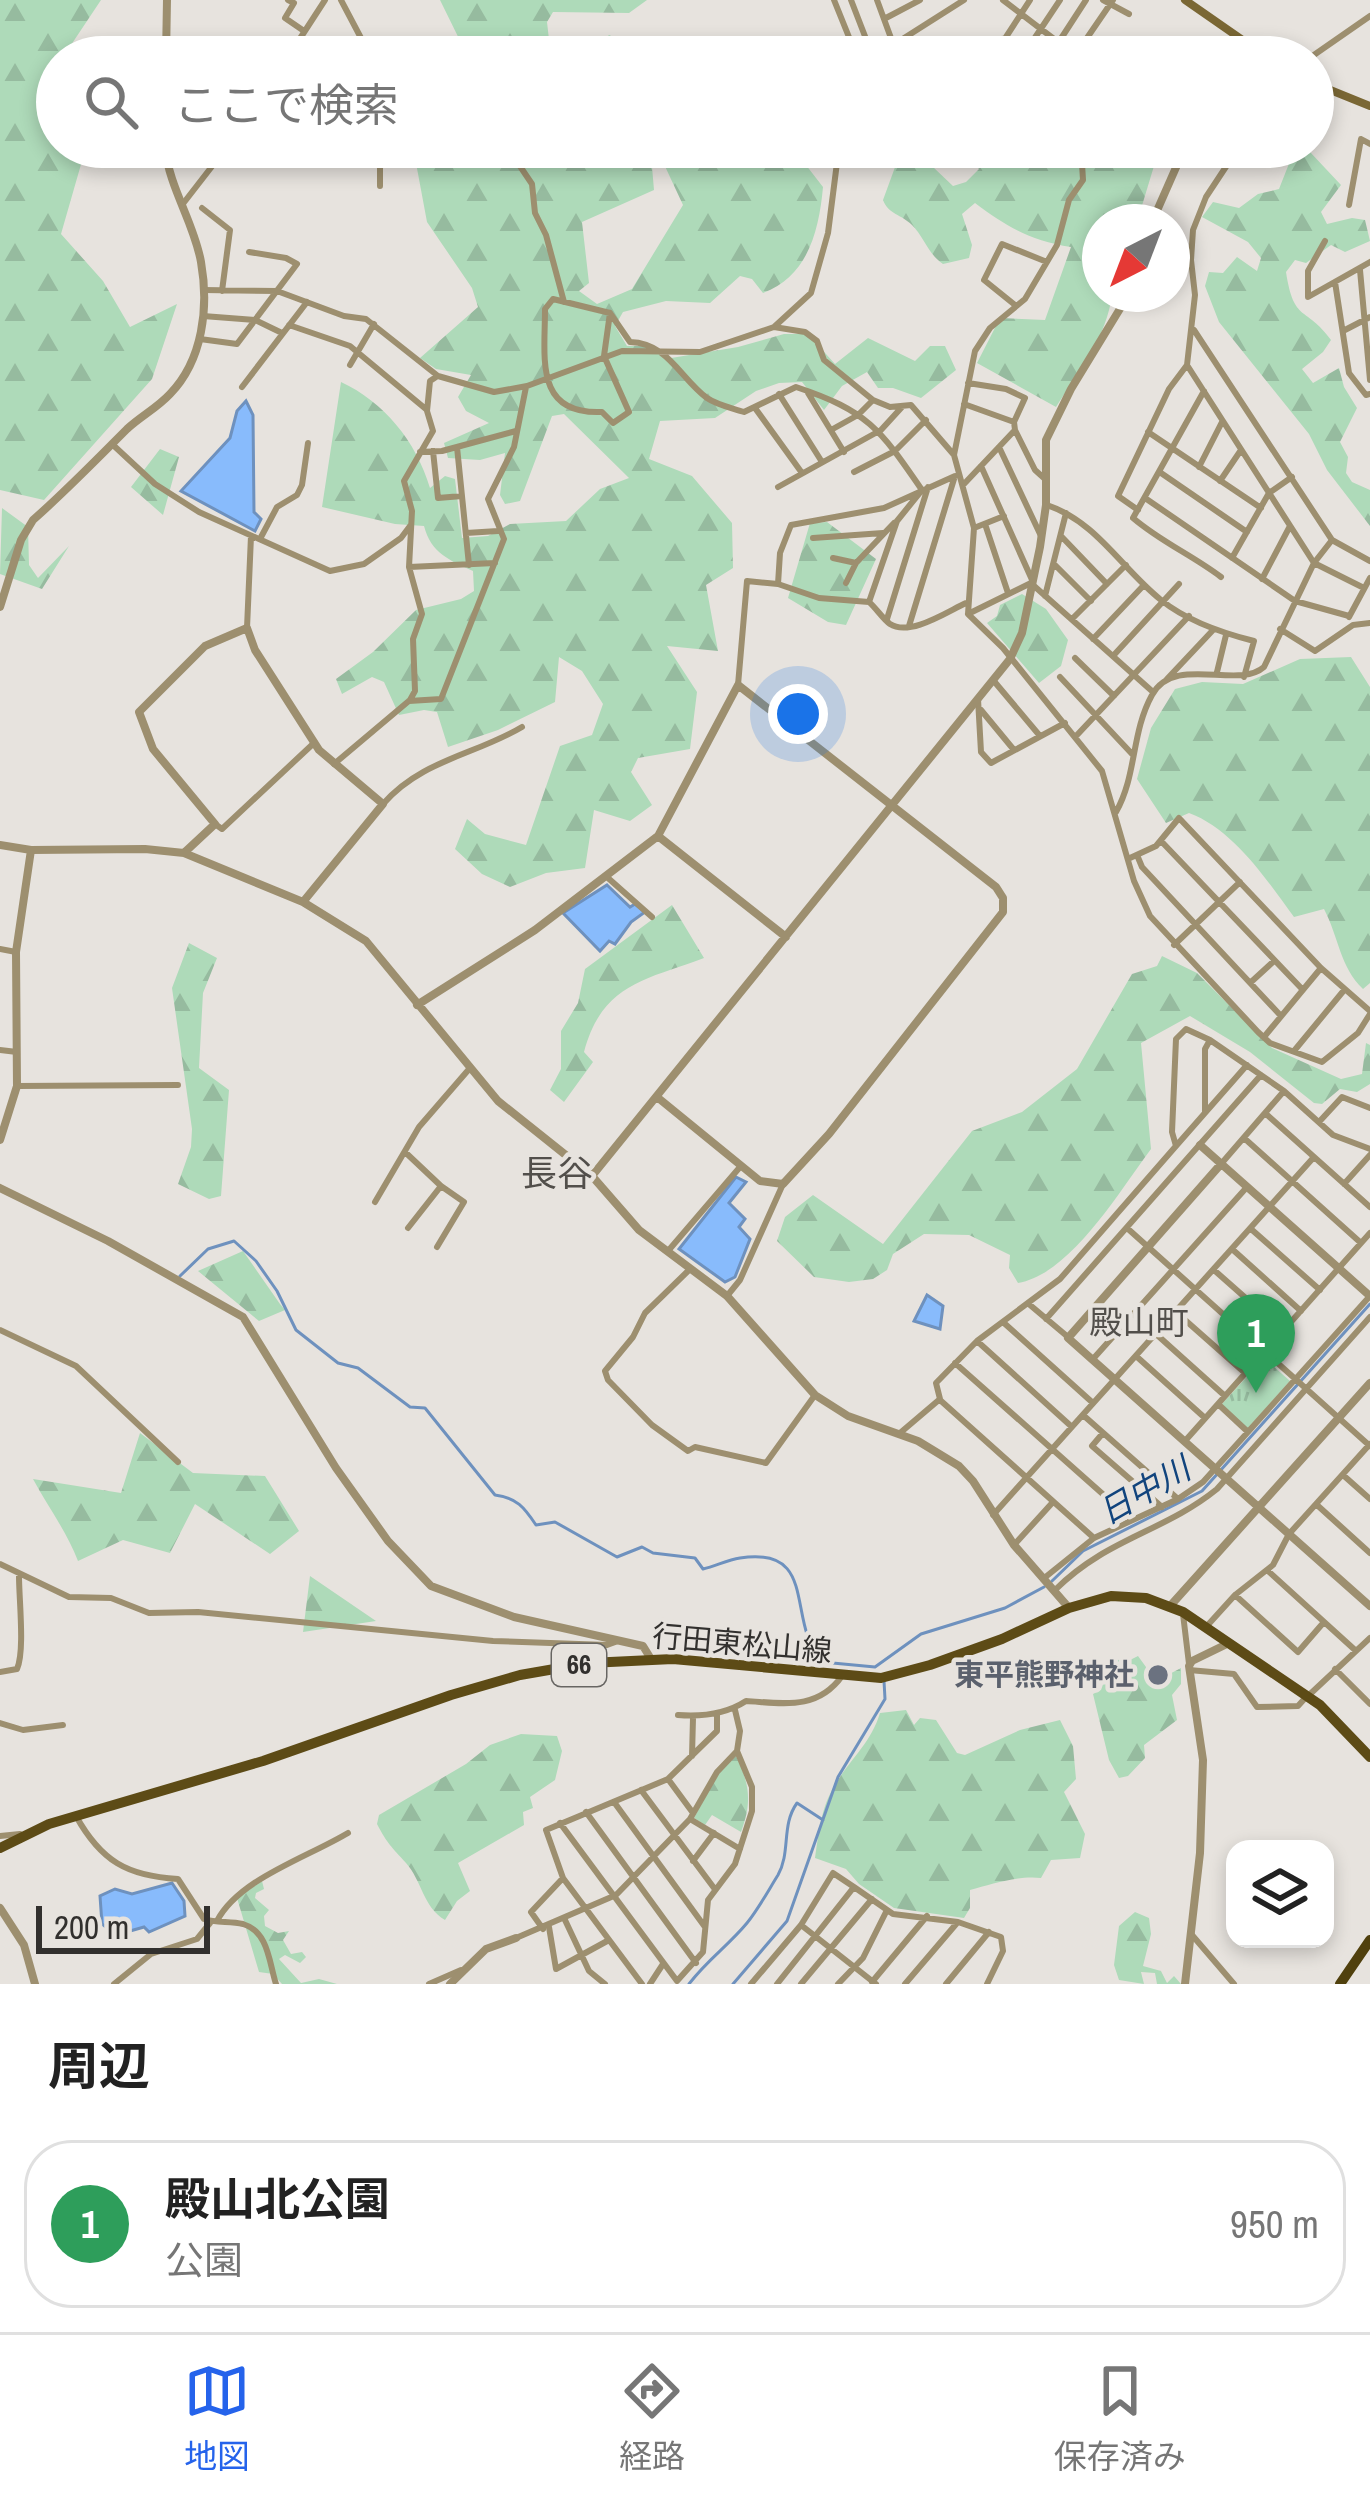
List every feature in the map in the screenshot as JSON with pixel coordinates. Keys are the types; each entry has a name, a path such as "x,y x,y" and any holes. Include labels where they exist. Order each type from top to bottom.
{"highway":[{"path":"1340,1984 1370,1940"}],"main road":[{"path":"1185,0 1235,36"},
{"path":"1334,91 1370,106"},
{"name":"行田東松山線","path":"0,1848 23,1834 76,1816 263,1761 485,1684 555,1668 651,1659 881,1678 912,1671 1111,1596 1135,1596 1183,1612 1307,1696 1370,1757"}],"street":[{"path":"166,36 167,0"},
{"path":"287,0 294,3 285,18 304,32"},
{"path":"301,36 325,0"},
{"path":"341,0 360,36"},
{"path":"834,0 848,36"},
{"path":"851,0 865,36"},
{"path":"877,0 890,36"},
{"path":"884,19 920,0"},
{"path":"907,36 964,0"},
{"path":"1003,0 1050,36"},
{"path":"1007,36 1030,0"},
{"path":"1036,36 1060,0"},
{"path":"1063,36 1086,0"},
{"path":"1087,36 1109,1 1129,14"},
{"path":"1334,45 1370,16"},
{"path":"1349,205 1361,139 1370,144"},
{"path":"0,607 21,540 33,520 175,389 200,339 203,290 198,249 171,168"},
{"path":"182,205 211,168"},
{"path":"380,168 380,186"},
{"path":"522,168 532,184 536,213 564,302"},
{"path":"203,290 277,291 374,324 438,376 494,392 526,386 622,351 700,352 774,326 811,293 818,277 835,168"},
{"path":"909,626 956,473 954,455 982,337 1025,298 1047,262 1069,200 1083,180 1082,168"},
{"path":"1160,204 1176,168"},
{"path":"1138,510 1118,496 1168,389 1187,365 1193,230 1206,197 1225,168"},
{"path":"202,208 230,230 222,291"},
{"path":"1325,242 1308,271 1308,297 1370,262"},
{"path":"1015,305 984,280 1003,244 1047,262"},
{"path":"200,339 237,344 297,264 249,252"},
{"path":"1359,268 1370,380"},
{"path":"1335,282 1349,374 1370,394"},
{"path":"610,314 604,356 629,412 613,422 602,412 579,413 567,407 545,378 546,305 553,299 610,314 630,342 644,342 676,363 710,400 744,412 796,387 833,399 880,430 925,488"},
{"path":"242,387 307,302"},
{"path":"592,1176 1010,659 1022,633 1046,505 1043,451 1052,423 1118,312"},
{"path":"203,316 255,320 282,334"},
{"path":"1343,332 1367,319"},
{"path":"350,365 374,324"},
{"path":"289,325 356,351 427,411"},
{"path":"774,326 805,332 817,341 824,360 873,400 890,407 910,405 954,455"},
{"path":"1192,327 1333,540 1370,561"},
{"path":"1187,365 1314,563 1364,588"},
{"path":"334,764 415,691 413,639 422,614 409,567 412,524 404,481 433,431 427,411 430,382 438,376"},
{"path":"964,484 1014,426 1025,398 1006,389 968,383"},
{"path":"409,701 441,699 446,692 504,539 488,499 514,447 526,386"},
{"path":"806,390 844,452"},
{"path":"1204,391 1133,518 1221,577"},
{"path":"778,393 822,462"},
{"path":"831,430 873,400"},
{"path":"964,404 1014,426 1035,470 1045,479"},
{"path":"778,487 880,430 904,405"},
{"path":"754,407 802,473"},
{"path":"854,472 895,451 926,420"},
{"path":"1198,467 1222,421"},
{"path":"420,452 516,431"},
{"path":"1148,432 1261,508"},
{"path":"308,443 297,495 278,508 256,538 247,628 255,650 314,742 383,804"},
{"path":"112,444 155,484 199,512 330,572 364,564 401,538 412,524"},
{"path":"457,447 469,565"},
{"path":"999,447 1041,536"},
{"path":"1220,482 1241,450"},
{"path":"433,451 438,498 462,496"},
{"path":"981,466 1033,584 1153,692"},
{"path":"1159,472 1247,532"},
{"path":"778,584 780,553 790,525 862,515 956,473"},
{"path":"956,473 964,484 974,528 968,614 1077,735 1102,771 1133,857 1143,903 1174,945 1264,1037 1322,1062 1358,1033 1370,1012 1321,968 1179,818 1161,841 1133,857"},
{"path":"1232,558 1269,493 1292,477"},
{"path":"846,583 856,563 925,488"},
{"path":"886,619 925,488"},
{"path":"1145,498 1295,601 1349,616"},
{"path":"1046,505 1083,522 1164,602 1214,629 1254,641 1244,677"},
{"path":"1045,596 1066,512"},
{"path":"974,528 1004,516"},
{"path":"869,602 897,521"},
{"path":"985,524 1008,593"},
{"path":"1262,579 1290,526"},
{"path":"466,533 500,531"},
{"path":"813,538 883,533"},
{"path":"1061,536 1107,584"},
{"path":"1165,682 1216,672 1244,677 1264,667 1314,563 1333,540"},
{"path":"832,558 856,563"},
{"path":"409,567 495,563"},
{"path":"1054,564 1091,601"},
{"path":"1072,619 1126,565"},
{"path":"1353,626 1349,616 1370,578"},
{"path":"417,1005 535,930 658,836 738,685 747,580 778,584 819,598 869,602 893,626 909,626 966,603"},
{"path":"968,614 1033,584"},
{"path":"1093,639 1145,584"},
{"path":"1113,656 1179,584"},
{"path":"1077,735 1190,616"},
{"path":"1280,629 1315,652 1353,626 1370,623"},
{"path":"247,628 205,646 139,712 153,749 222,829 314,742"},
{"path":"1116,812 1133,772 1133,755 1153,692 1214,629"},
{"path":"1216,672 1227,634"},
{"path":"1075,658 1114,696"},
{"path":"1060,677 1133,755"},
{"path":"993,680 1040,736"},
{"path":"727,1296 740,1280 783,1184 829,1134 1003,912 1003,898 996,887 738,685"},
{"path":"979,703 981,752 991,763 1065,722"},
{"path":"979,703 1014,750"},
{"path":"303,902 400,784 442,759 481,749 522,727"},
{"path":"184,853 215,824"},
{"path":"658,836 786,937"},
{"path":"1161,841 1303,990"},
{"path":"0,845 31,850 184,853 303,902 366,941 470,1068 521,1122 592,1176 639,1230 727,1296 815,1395 848,1416 901,1433 959,1466 1014,1545 1069,1608"},
{"path":"0,1141 16,1086 16,952 31,850"},
{"path":"1133,857 1281,1016"},
{"path":"608,878 652,917"},
{"path":"1174,945 1240,882"},
{"path":"0,949 16,952"},
{"path":"1250,982 1275,961"},
{"path":"1264,1037 1321,968"},
{"path":"1294,1051 1345,989"},
{"path":"1176,1146 1172,1132 1176,1040 1191,1028 1284,1091 1333,1135 1370,1152 1344,1184"},
{"path":"1205,1112 1205,1049 1210,1040"},
{"path":"0,1050 16,1052"},
{"path":"1094,1538 940,1400 936,1383 977,1341 1060,1279 1247,1065"},
{"path":"375,1202 419,1127 470,1068"},
{"path":"1046,1319 1261,1076"},
{"path":"16,1086 178,1085"},
{"path":"1068,1338 1284,1091"},
{"path":"657,1097 760,1181 783,1184"},
{"path":"1319,1122 1342,1097 1370,1108"},
{"path":"1265,1114 1370,1207"},
{"path":"1244,1138 1361,1243"},
{"path":"1043,1579 1094,1538 1178,1499 1216,1469 1370,1296 1200,1144"},
{"path":"405,1152 464,1202 437,1247"},
{"path":"994,1515 1314,1157"},
{"path":"667,1252 740,1167"},
{"path":"408,1228 441,1186"},
{"path":"1092,1359 1246,1187"},
{"path":"0,1189 108,1241 243,1317 336,1468 396,1551 431,1586 514,1617 643,1646 651,1659"},
{"path":"1127,1228 1370,1445 1289,1534 1267,1570 1235,1594 1206,1627"},
{"path":"1250,1228 1320,1290"},
{"path":"1184,1441 1370,1233"},
{"path":"1232,1249 1301,1311"},
{"path":"690,1269 645,1313 633,1337 605,1371 608,1380 652,1425 688,1451 695,1447 766,1463 815,1395"},
{"path":"1214,1269 1283,1331"},
{"path":"1030,1305 1370,1606"},
{"path":"1176,1312 1245,1373"},
{"path":"1054,1591 1102,1550 1187,1510 1226,1479 1370,1318"},
{"path":"1004,1323 1093,1403"},
{"path":"0,1330 76,1366 178,1462"},
{"path":"1156,1334 1225,1396"},
{"path":"977,1341 1072,1426"},
{"path":"1136,1356 1205,1418"},
{"path":"954,1363 1132,1520"},
{"path":"1171,1605 1370,1383"},
{"path":"901,1433 940,1400"},
{"path":"1217,1404 1248,1432"},
{"path":"1083,1415 1178,1499"},
{"path":"1103,1433 1092,1445 1162,1507"},
{"path":"1343,1475 1370,1499"},
{"path":"1014,1545 1053,1502"},
{"path":"1317,1505 1370,1552"},
{"path":"0,1564 69,1597 110,1598 149,1613 198,1612 493,1641 607,1645 618,1641"},
{"path":"1267,1570 1355,1650"},
{"path":"0,1672 17,1670 23,1653 19,1576"},
{"path":"1235,1594 1298,1652 1324,1622"},
{"path":"1183,1612 1203,1760 1185,1984"},
{"path":"1189,1667 1234,1675 1258,1707 1298,1706 1370,1638"},
{"path":"1189,1667 1228,1643"},
{"path":"1335,1669 1370,1704"},
{"path":"678,1715 717,1714 735,1710 746,1701 795,1704 830,1690 842,1676"},
{"path":"560,1823 677,1983 703,1952 707,1904 740,1849 753,1794 737,1751 740,1731 735,1710"},
{"path":"663,1964 646,1984 563,1878 546,1830 668,1780 718,1732 717,1714"},
{"path":"692,1756 693,1716"},
{"path":"0,1724 23,1730 63,1725"},
{"path":"450,1984 487,1949 614,1897 691,1816 717,1772 737,1751"},
{"path":"668,1780 691,1816 740,1849"},
{"path":"641,1790 715,1889"},
{"path":"613,1801 707,1930"},
{"path":"586,1812 697,1963"},
{"path":"76,1816 99,1851 132,1873 178,1879 195,1909 214,1922 242,1924 258,1933 276,1984"},
{"path":"114,1984 151,1954 197,1939 237,1893 348,1833"},
{"path":"693,1861 715,1833"},
{"path":"0,1836 23,1834"},
{"path":"751,1984 801,1924 833,1873 893,1914 958,1922 1004,1939 987,1984"},
{"path":"563,1878 531,1912 546,1928 556,1969 609,1940"},
{"path":"777,1984 854,1888"},
{"path":"801,1984 872,1899"},
{"path":"0,1908 24,1946 35,1984"},
{"path":"838,1984 881,1929 887,1910"},
{"path":"801,1924 873,1983 927,1916"},
{"path":"565,1920 589,1971 605,1984"},
{"path":"904,1984 958,1922"},
{"path":"946,1984 989,1932"},
{"path":"1192,1935 1234,1984"},
{"path":"429,1984 461,1970"}],"green space":[{"path":"0,0 101,0 77,36 36,36 36,168 80,168 61,234 103,281 130,327 177,304 152,379 44,500 0,490"},
{"path":"440,0 647,0 629,13 553,12 547,22 549,36 458,36"},
{"path":"417,168 652,168 654,190 582,222 589,283 579,291 597,304 632,289 683,205 666,168 808,168 823,187 818,220 808,250 791,275 763,293 752,279 740,276 710,303 666,301 623,312 615,326 627,346 650,346 665,359 784,334 808,334 835,364 868,338 915,361 930,346 945,346 956,370 921,398 878,388 867,372 842,386 824,410 802,382 779,383 756,391 715,418 660,421 649,459 692,476 732,523 733,568 706,585 718,651 667,646 697,692 690,749 638,758 631,772 652,805 630,821 594,810 585,868 546,873 510,887 482,874 455,849 467,819 485,834 526,845 560,746 592,735 603,704 582,671 559,657 555,702 498,730 448,747 437,712 399,715 384,682 372,677 342,694 336,679 373,652 416,610 474,591 473,571 436,549 424,526 322,507 341,382 371,400 396,425 416,454 430,488 445,476 455,479 462,538 488,536 510,524 566,521 600,489 629,478 564,414 552,416 520,501 505,504 500,495 505,453 480,460 448,458 444,443 489,423 466,411 458,397 471,375 436,369 420,358 478,307 472,288 427,222"},
{"path":"895,168 934,168 953,186 966,182 978,168 1153,168 1142,204 1082,204 1082,312 1108,312 1091,353 1056,407 977,363 1000,318 1045,320 1071,247 1020,232 975,203 962,214 972,245 969,258 943,264 912,225 883,200"},
{"path":"1287,168 1325,168 1341,185 1321,212 1327,224 1365,220 1370,241 1345,252 1331,245 1306,263 1295,260 1286,272 1297,307 1331,340 1302,369 1313,383 1339,368 1357,408 1340,442 1348,457 1346,473 1352,482 1370,490 1370,526 1327,470 1309,434 1219,322 1205,286 1209,272 1223,273 1237,257 1257,271 1261,258 1248,242 1202,217 1213,202 1239,208 1258,194 1279,189"},
{"path":"160,449 179,457 163,515 131,487"},
{"path":"2,508 28,527 29,565 38,578 69,546 42,589 0,574"},
{"path":"827,522 876,559 846,625 828,622 788,598 810,523"},
{"path":"1022,594 1046,609 1068,640 1061,666 1039,683 987,623 997,616 1000,605"},
{"path":"1351,657 1370,687 1370,983 1363,989 1345,962 1324,909 1294,917 1234,843 1189,813 1166,823 1137,779 1151,728 1175,689 1202,682 1243,684 1300,659"},
{"path":"672,905 704,958 645,979 614,998 592,1029 584,1052 593,1062 564,1102 550,1090 561,1069 561,1031 578,1003 585,969"},
{"path":"189,943 217,958 203,993 199,1068 229,1090 221,1196 209,1199 178,1184 192,1129 172,988"},
{"path":"1162,956 1197,973 1272,1048 1341,1079 1362,1074 1366,1043 1370,1045 1370,1084 1357,1092 1340,1089 1322,1104 1314,1103 1250,1052 1190,1016 1141,1043 1151,1149 1093,1228 1038,1276 1018,1283 1009,1268 1010,1255 969,1235 924,1234 893,1254 887,1270 873,1279 849,1282 814,1277 777,1241 785,1217 813,1195 883,1244 972,1131 1022,1112 1077,1069 1132,974 1157,966"},
{"path":"243,1251 285,1310 259,1321 198,1271"},
{"path":"1264,1358 1290,1381 1247,1429 1221,1405"},
{"path":"140,1433 193,1473 265,1476 299,1531 270,1554 195,1504 170,1553 123,1540 78,1561 33,1479 121,1493"},
{"path":"310,1576 376,1621 303,1632"},
{"path":"1138,1656 1146,1667 1146,1679 1154,1682 1181,1668 1181,1684 1172,1695 1177,1720 1144,1745 1145,1758 1128,1776 1119,1778 1109,1760 1093,1694 1101,1690 1110,1665"},
{"path":"906,1710 914,1725 920,1718 936,1720 957,1753 965,1755 1020,1730 1060,1720 1073,1746 1076,1779 1064,1792 1085,1834 1080,1858 1051,1860 1041,1878 970,1890 970,1908 964,1918 894,1908 846,1869 815,1858 830,1793 880,1713"},
{"path":"521,1734 557,1736 562,1751 555,1780 530,1797 533,1808 523,1812 524,1825 458,1863 470,1891 445,1920 384,1837 377,1824 379,1815 490,1745"},
{"path":"736,1756 748,1794 741,1832 712,1815 705,1825 694,1818 717,1775"},
{"path":"262,1881 264,1889 255,1898 269,1910 265,1926 278,1933 289,1931 283,1940 291,1954 302,1952 306,1957 300,1963 285,1955 279,1959 301,1983 319,1979 337,1984 282,1984 273,1974 259,1972 237,1898"},
{"path":"1135,1912 1149,1918 1151,1934 1143,1966 1161,1971 1167,1983 1174,1976 1181,1984 1157,1984 1155,1973 1141,1972 1144,1984 1119,1980 1114,1965 1119,1926"}],"water":[{"path":"246,401 253,415 254,512 261,519 255,531 181,491 230,438 237,411"},
{"path":"607,885 630,907 635,904 645,912 615,944 609,941 600,951 563,913"},
{"path":"736,1177 746,1182 729,1203 745,1219 739,1227 750,1239 735,1277 725,1282 679,1249"},
{"path":"927,1295 943,1306 940,1329 914,1321"},
{"path":"172,1883 184,1901 185,1916 149,1932 144,1927 116,1935 102,1924 100,1896 115,1889 132,1894"}],"waterway":[{"path":"180,1276 208,1249 234,1241 256,1261 277,1291 296,1330 338,1363 358,1368 410,1407 425,1408 495,1495 519,1504 536,1525 555,1522 617,1557 642,1547 653,1553 695,1558 703,1569 740,1558 765,1557 781,1563 791,1575 811,1645 822,1662 875,1667 921,1634 1005,1608 1044,1587"},
{"name":"日中川","path":"1052,1581 1083,1551 1202,1491 1370,1304"},
{"path":"733,1984 787,1921 838,1777 885,1699 884,1681"},
{"path":"689,1984 747,1923 778,1875 797,1803 823,1820"}],"place":[{"name":"殿山北公園","path":"1256,1393"},
{"name":"東平熊野神社","path":"1158,1675"}],"district":[{"name":"長谷","path":"557,1173"},
{"name":"殿山町","path":"1139,1322"}]}
